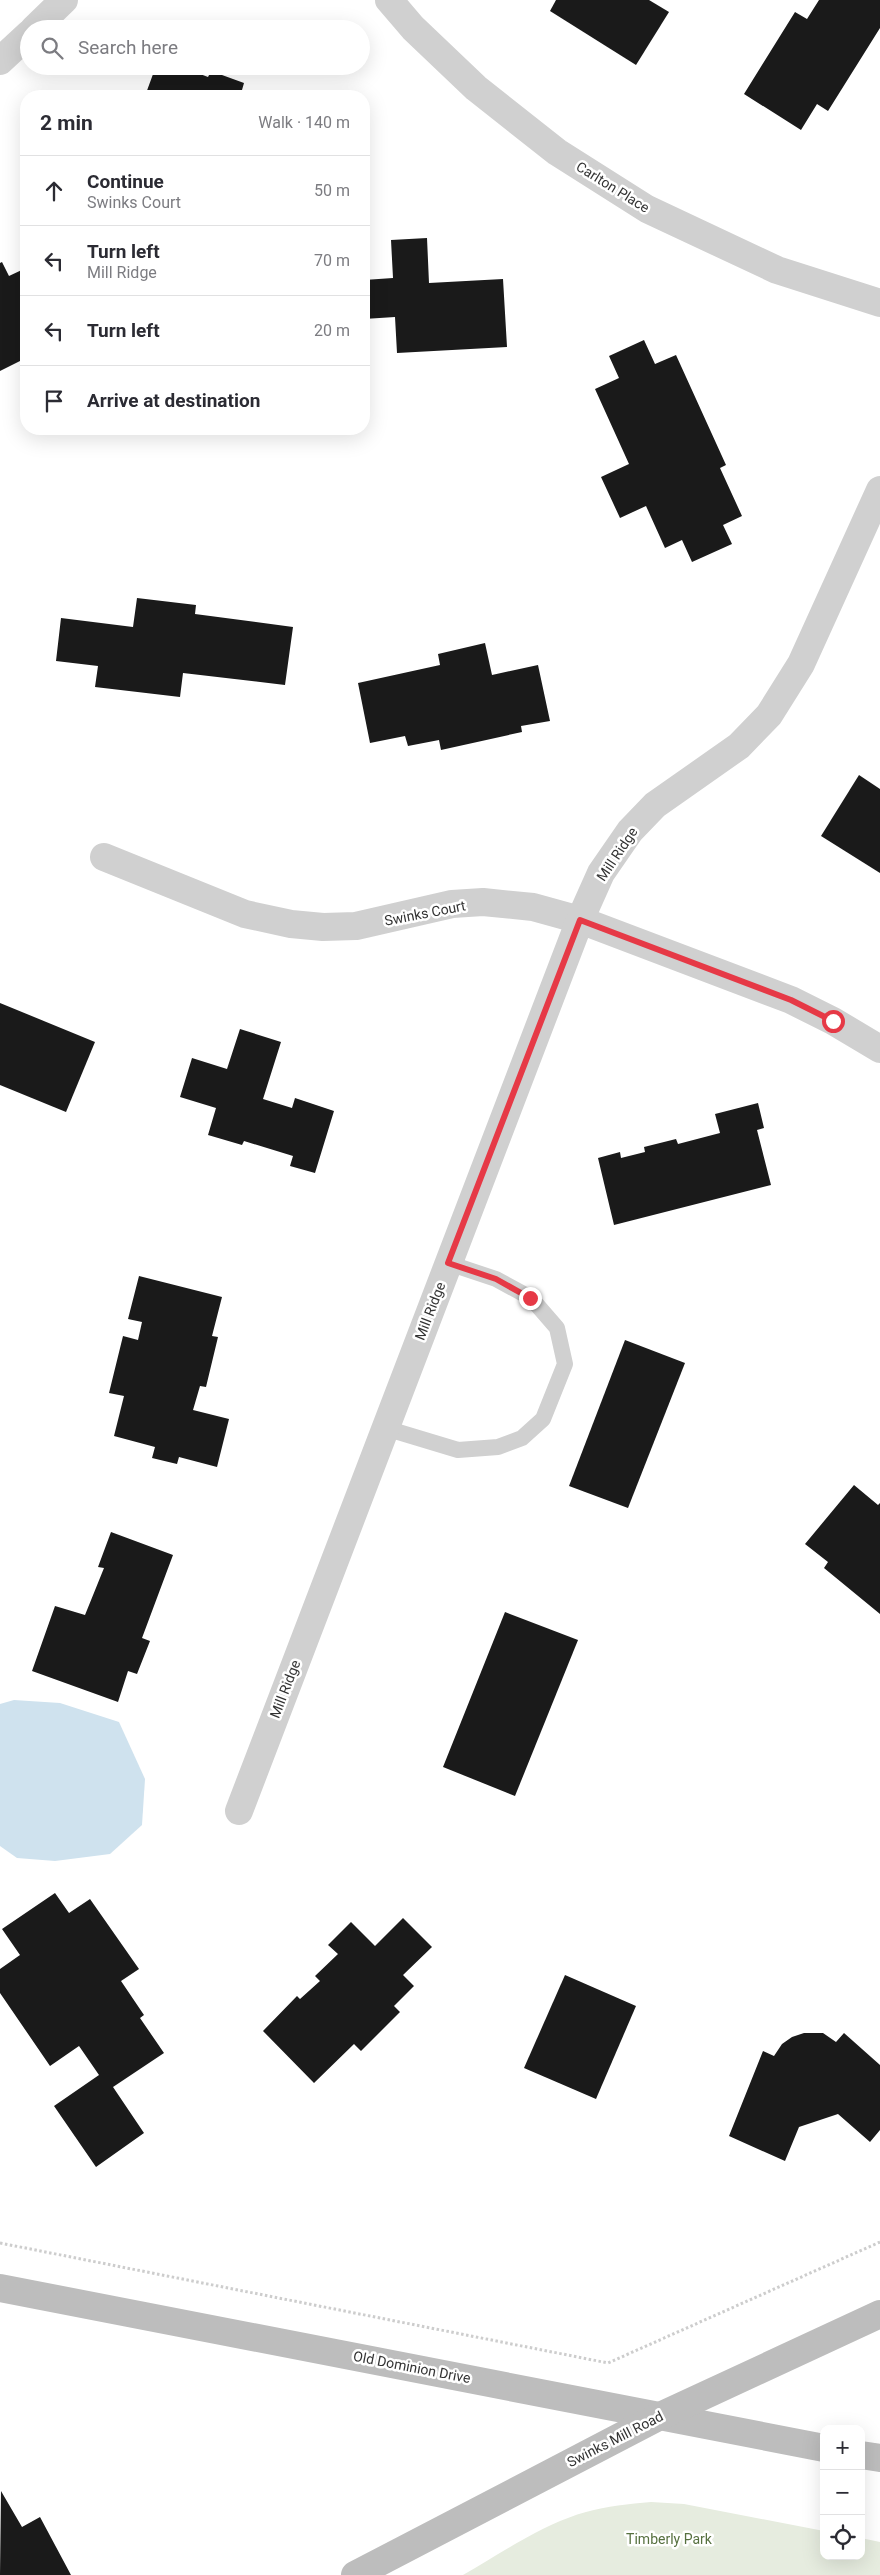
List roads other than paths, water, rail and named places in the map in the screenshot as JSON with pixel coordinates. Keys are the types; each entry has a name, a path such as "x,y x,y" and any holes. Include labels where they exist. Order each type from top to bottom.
{"main road":[{"name":"Old Dominion Drive","path":"0,2288 820,2447"},
{"name":"Swinks Mill Road","path":"355,2575 658,2417 880,2314"},
{"path":"865,2456 880,2458"}],"street":[{"path":"43,20 64,0"},
{"name":"Carlton Place","path":"389,0 413,28 484,94 557,152 648,209 777,270 880,303"},
{"path":"0,61 20,42"},
{"name":"Mill Ridge","path":"239,1811 580,920 601,873 630,831 655,804 739,746 769,715 801,664 880,490"},
{"name":"Swinks Court","path":"104,857 197,897 270,921 324,927 356,926 386,921 452,904 483,902 533,907 580,920 791,1000 833,1021 880,1049"}],"lane":[{"path":"385,1428 458,1450 498,1447 522,1438 543,1419 561,1373 564,1364 557,1328 530,1298 496,1279 448,1263"}],"water":[{"path":"14,1700 60,1703 119,1722 145,1779 142,1825 110,1854 55,1861 17,1858 0,1846 0,1704"}],"park label":[{"name":"Timberly Park","path":"669,2539"}]}
